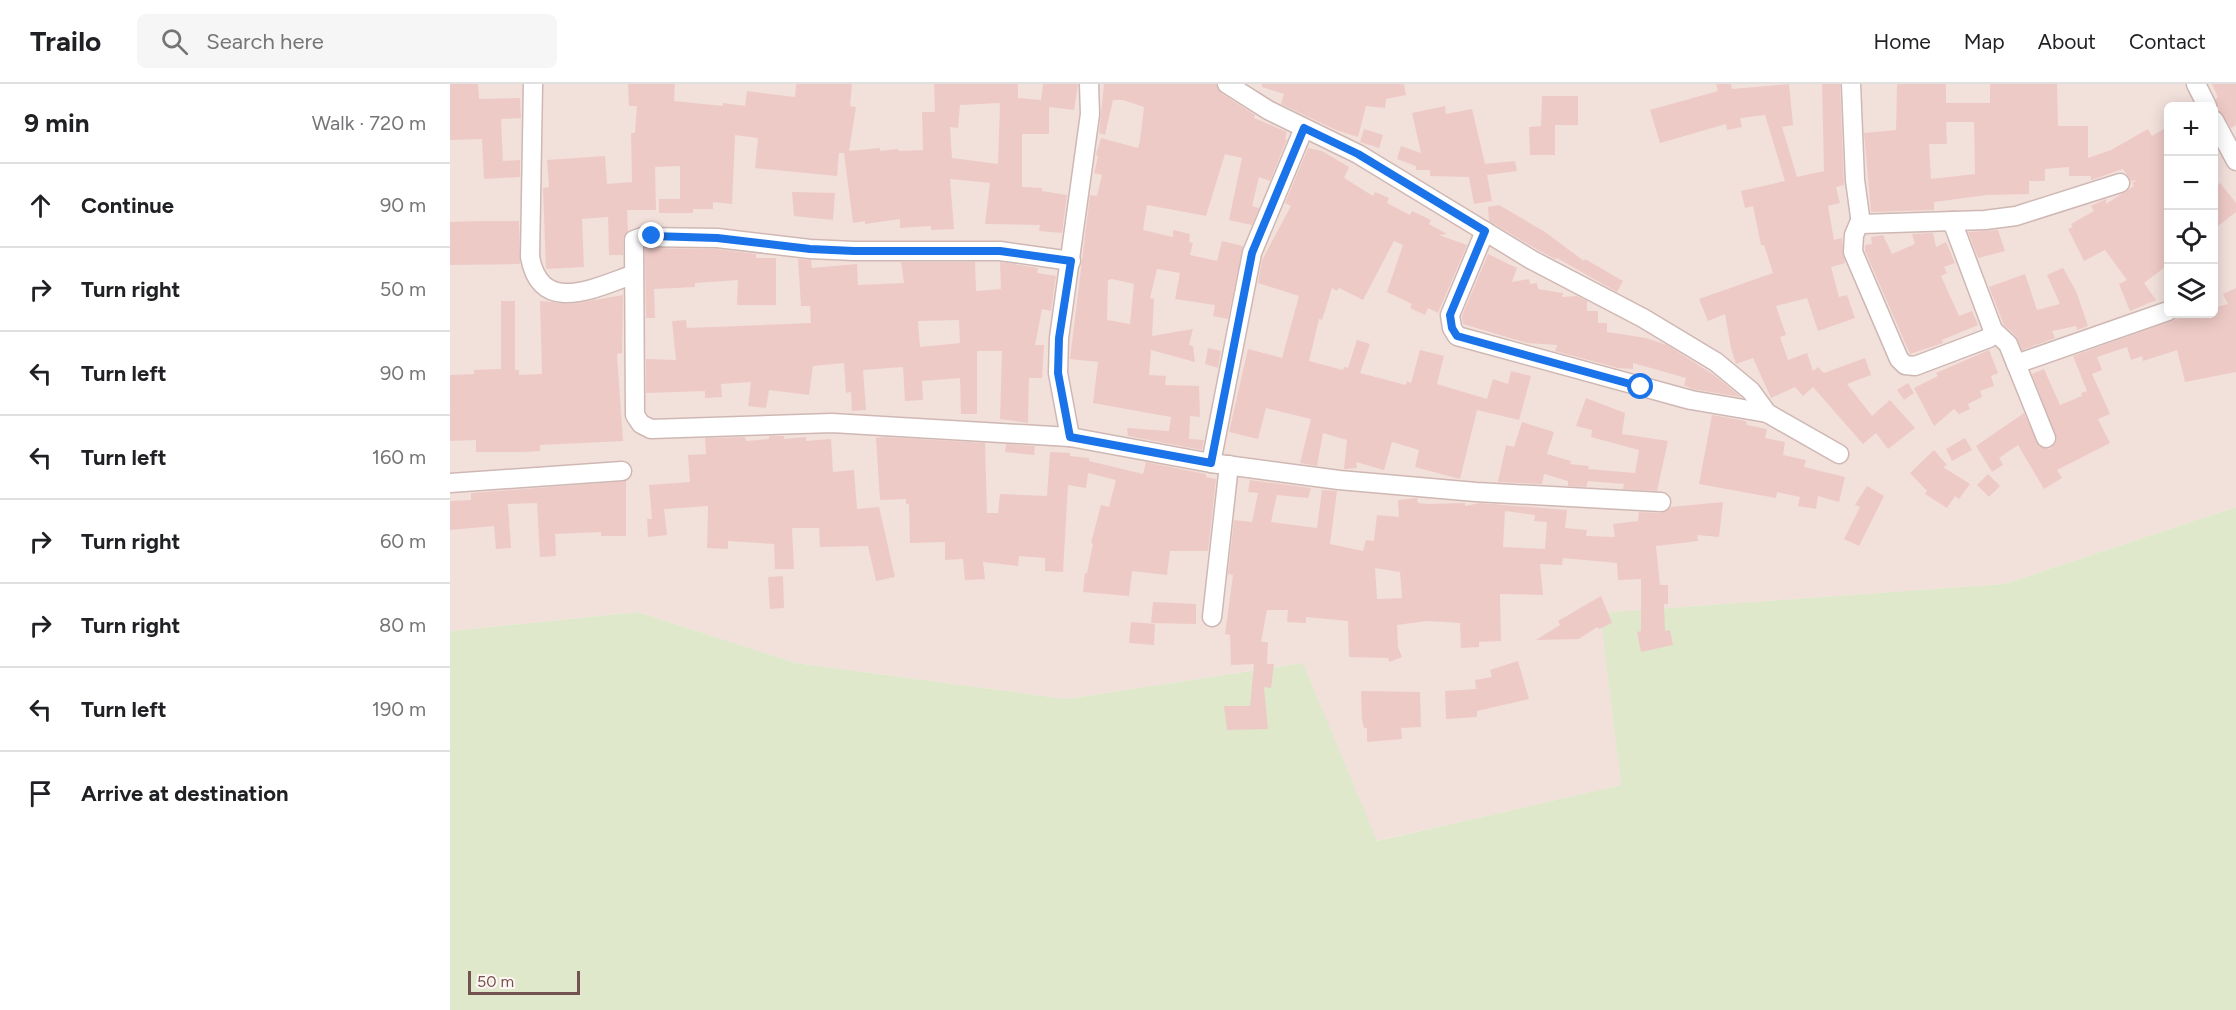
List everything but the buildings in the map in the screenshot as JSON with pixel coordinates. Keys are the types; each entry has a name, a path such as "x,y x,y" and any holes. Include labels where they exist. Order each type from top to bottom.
{"street":[{"path":"532,84 530,257 533,274 540,285 555,292 577,294 632,275"},
{"path":"1070,437 1058,373 1059,338 1090,114 1089,84"},
{"path":"1227,84 1304,128 1358,154 1532,261 1643,318 1716,362 1750,391 1767,413"},
{"path":"1851,84 1860,221 1854,235 1853,252 1899,358 1905,365 1916,366 1989,338 1993,330"},
{"path":"2196,84 2205,102"},
{"path":"2218,127 2236,161"},
{"path":"1212,617 1220,464 1252,253 1304,128"},
{"path":"1860,221 1866,225 2016,216 2120,183"},
{"path":"1952,221 1993,330 2008,344 2046,438"},
{"path":"1485,231 1450,315 1452,328 1457,336 1691,400 1767,413 1839,454"},
{"path":"1071,261 1000,251 854,251 810,249 717,238 652,236 634,240 632,275 635,415 641,424 651,429 832,423 1070,437 1220,464 1476,492 1661,502"},
{"path":"2016,364 2164,313"},
{"path":"450,483 622,471"}],"shaded area":[{"path":"450,84 2236,84 2236,507 2004,584 1601,613 1621,785 1376,841 1303,663 1066,699 796,663 638,612 450,631"}],"green space":[{"path":"2236,507 2236,1010 450,1010 450,631 638,612 796,663 1066,699 1303,663 1377,841 1621,785 1600,613 2004,584"}],"route":[{"path":"652,236 717,238 810,249 854,251 1000,251 1071,261 1059,338 1058,373 1070,437 1211,463 1252,253 1304,128 1358,154 1485,231 1450,315 1452,328 1457,336 1641,387"}]}
